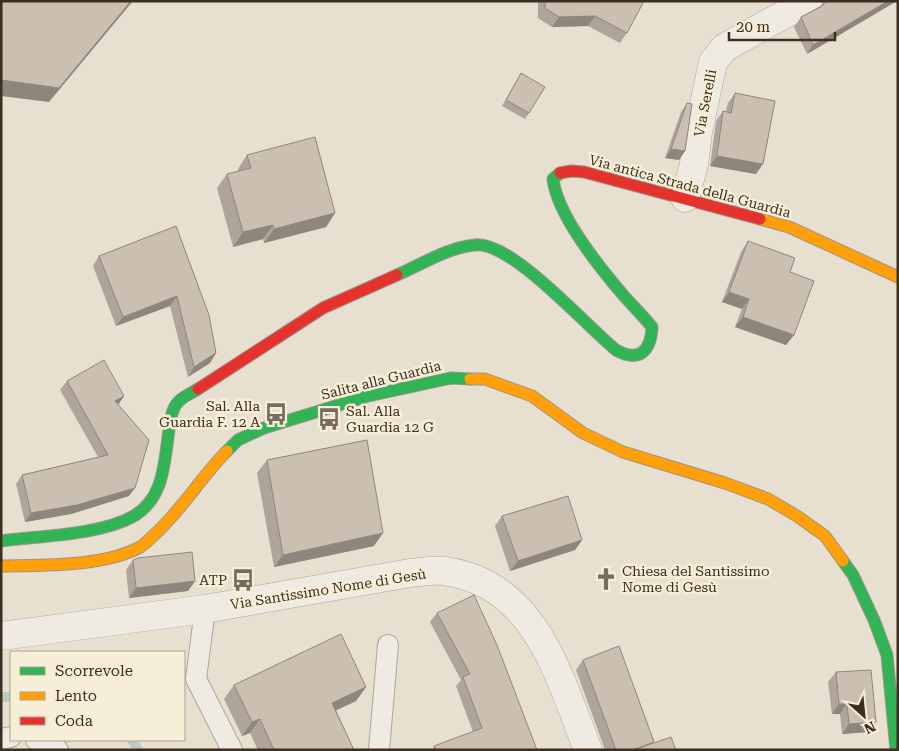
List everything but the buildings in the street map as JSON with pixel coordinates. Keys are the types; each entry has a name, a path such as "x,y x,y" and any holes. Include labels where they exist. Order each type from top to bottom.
{"street":[{"name":"Via Serelli","path":"685,198 694,164 698,132 713,62 724,48 808,1"},
{"name":"Via antica Strada della Guardia","path":"1,541 97,529 119,523 134,516 149,504 160,486 172,412 179,401 323,308 455,249 470,245 488,245 505,254 535,276 617,351 636,356 644,353 652,338 652,327 624,296 582,242 567,218 554,188 554,179 561,172 572,170 685,198 789,227 898,277"},
{"name":"Salita alla Guardia","path":"1,566 62,564 113,558 141,546 162,528 216,462 238,440 264,428 368,396 450,378 485,379 532,396 583,433 623,452 725,483 768,499 798,516 825,536 853,575 874,620 887,656 896,750"},
{"name":"Via Santissimo Nome di Gesù","path":"1,636 205,609 410,573 442,571 464,575 480,581 504,596 519,610 546,646 588,750"}],"lane":[{"path":"205,609 196,679 232,750"},
{"path":"378,750 388,644"},
{"path":"39,741 58,750"}],"waterway":[{"path":"1,697 10,697"},
{"path":"133,741 138,750"}],"traffic: fast":[{"path":"397,275 455,249 475,245 490,247 508,256 528,270 616,350 631,355 637,355 642,352 649,343 652,327 603,271 562,209 553,179 560,173"},
{"path":"227,451 238,440 264,428 368,396 451,378 470,379"},
{"path":"1,541 68,534 103,528 132,517 143,509 151,500 161,479 174,408 181,399 198,389"},
{"path":"843,561 853,575 874,620 887,655 896,750"}],"traffic: slow":[{"path":"760,219 789,227 898,277"},
{"path":"470,379 485,379 532,396 583,433 623,452 725,483 768,499 797,516 825,536 843,561"},
{"path":"1,566 91,562 125,554 140,547 174,515 227,451"}],"traffic: jam":[{"path":"560,173 571,171 584,172 760,219"},
{"path":"198,389 323,308 397,275"}],"place":[{"name":"Sal. Alla Guardia F. 12 A","path":"276,414"},
{"name":"Sal. Alla Guardia 12 G","path":"329,419"},
{"name":"Chiesa del Santissimo Nome di Gesù","path":"606,579"},
{"name":"ATP","path":"243,580"}]}
